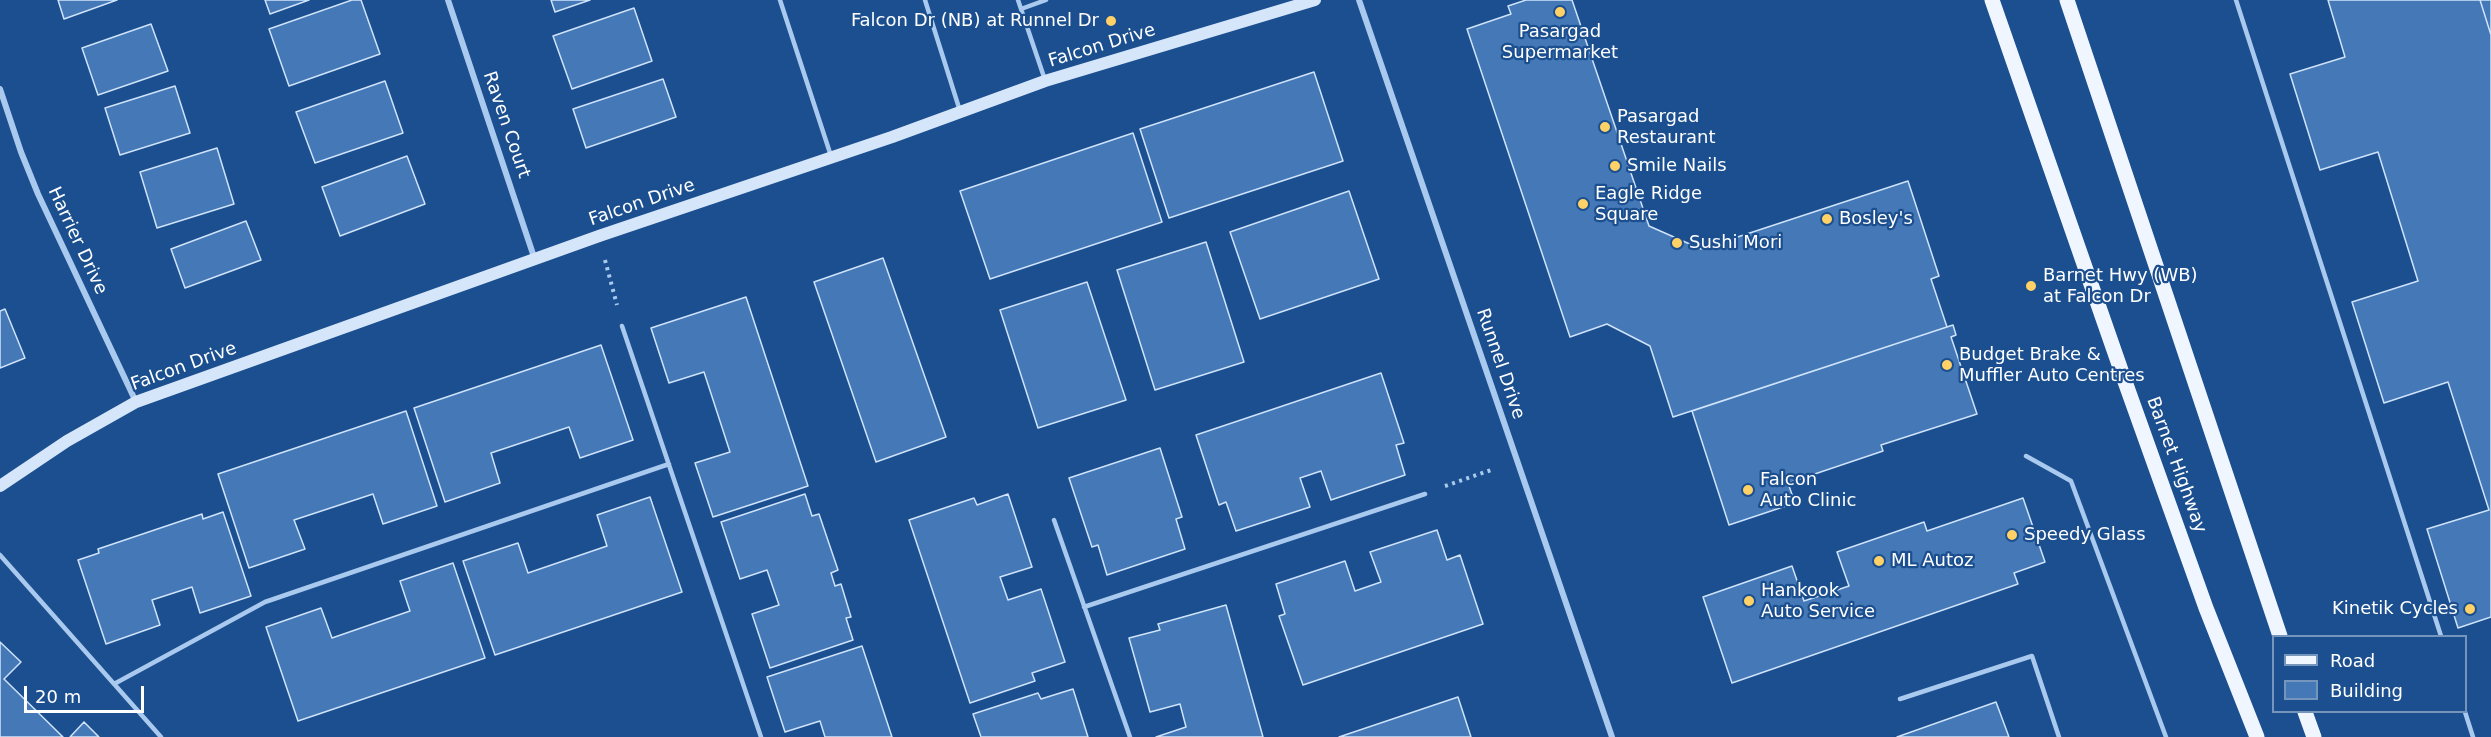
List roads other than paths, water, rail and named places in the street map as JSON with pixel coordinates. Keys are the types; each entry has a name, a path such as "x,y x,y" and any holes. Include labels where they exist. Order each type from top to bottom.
{"main road":[{"name":"Barnet Highway","path":"1992,0 2206,608 2257,737"},
{"path":"2067,0 2280,635"},
{"path":"2306,713 2314,737"}],"street":[{"name":"Raven Court","path":"448,0 536,260"},
{"name":"Falcon Drive","path":"0,486 67,441 136,402 599,236 892,137 1046,81 1315,0"},
{"name":"Runnel Drive","path":"1359,0 1612,737"},
{"name":"Harrier Drive","path":"0,89 38,194 136,402"}],"lane":[{"path":"780,0 831,156"},
{"path":"925,0 960,111"},
{"path":"1018,0 1046,81"},
{"path":"1020,9 1046,0"},
{"path":"2236,0 2441,635"},
{"path":"622,326 761,737"},
{"path":"2026,456 2071,481 2166,737"},
{"path":"114,684 265,602 669,465"},
{"path":"1084,607 1425,494"},
{"path":"1054,520 1130,737"},
{"path":"0,555 161,737"},
{"path":"1900,699 2032,656 2059,737"},
{"path":"2466,713 2473,737"}],"place":[{"name":"Pasargad Supermarket","path":"1560,12"},
{"name":"Falcon Dr (NB) at Runnel Dr","path":"1111,21"},
{"name":"Pasargad Restaurant","path":"1605,127"},
{"name":"Smile Nails","path":"1615,166"},
{"name":"Eagle Ridge Square","path":"1583,204"},
{"name":"Bosley's","path":"1827,219"},
{"name":"Sushi Mori","path":"1677,243"},
{"name":"Barnet Hwy (WB) at Falcon Dr","path":"2031,286"},
{"name":"Budget Brake & Muffler Auto Centres","path":"1947,365"},
{"name":"Falcon Auto Clinic","path":"1748,490"},
{"name":"Speedy Glass","path":"2012,535"},
{"name":"ML Autoz","path":"1879,561"},
{"name":"Hankook Auto Service","path":"1749,601"},
{"name":"Kinetik Cycles","path":"2470,609"}]}
